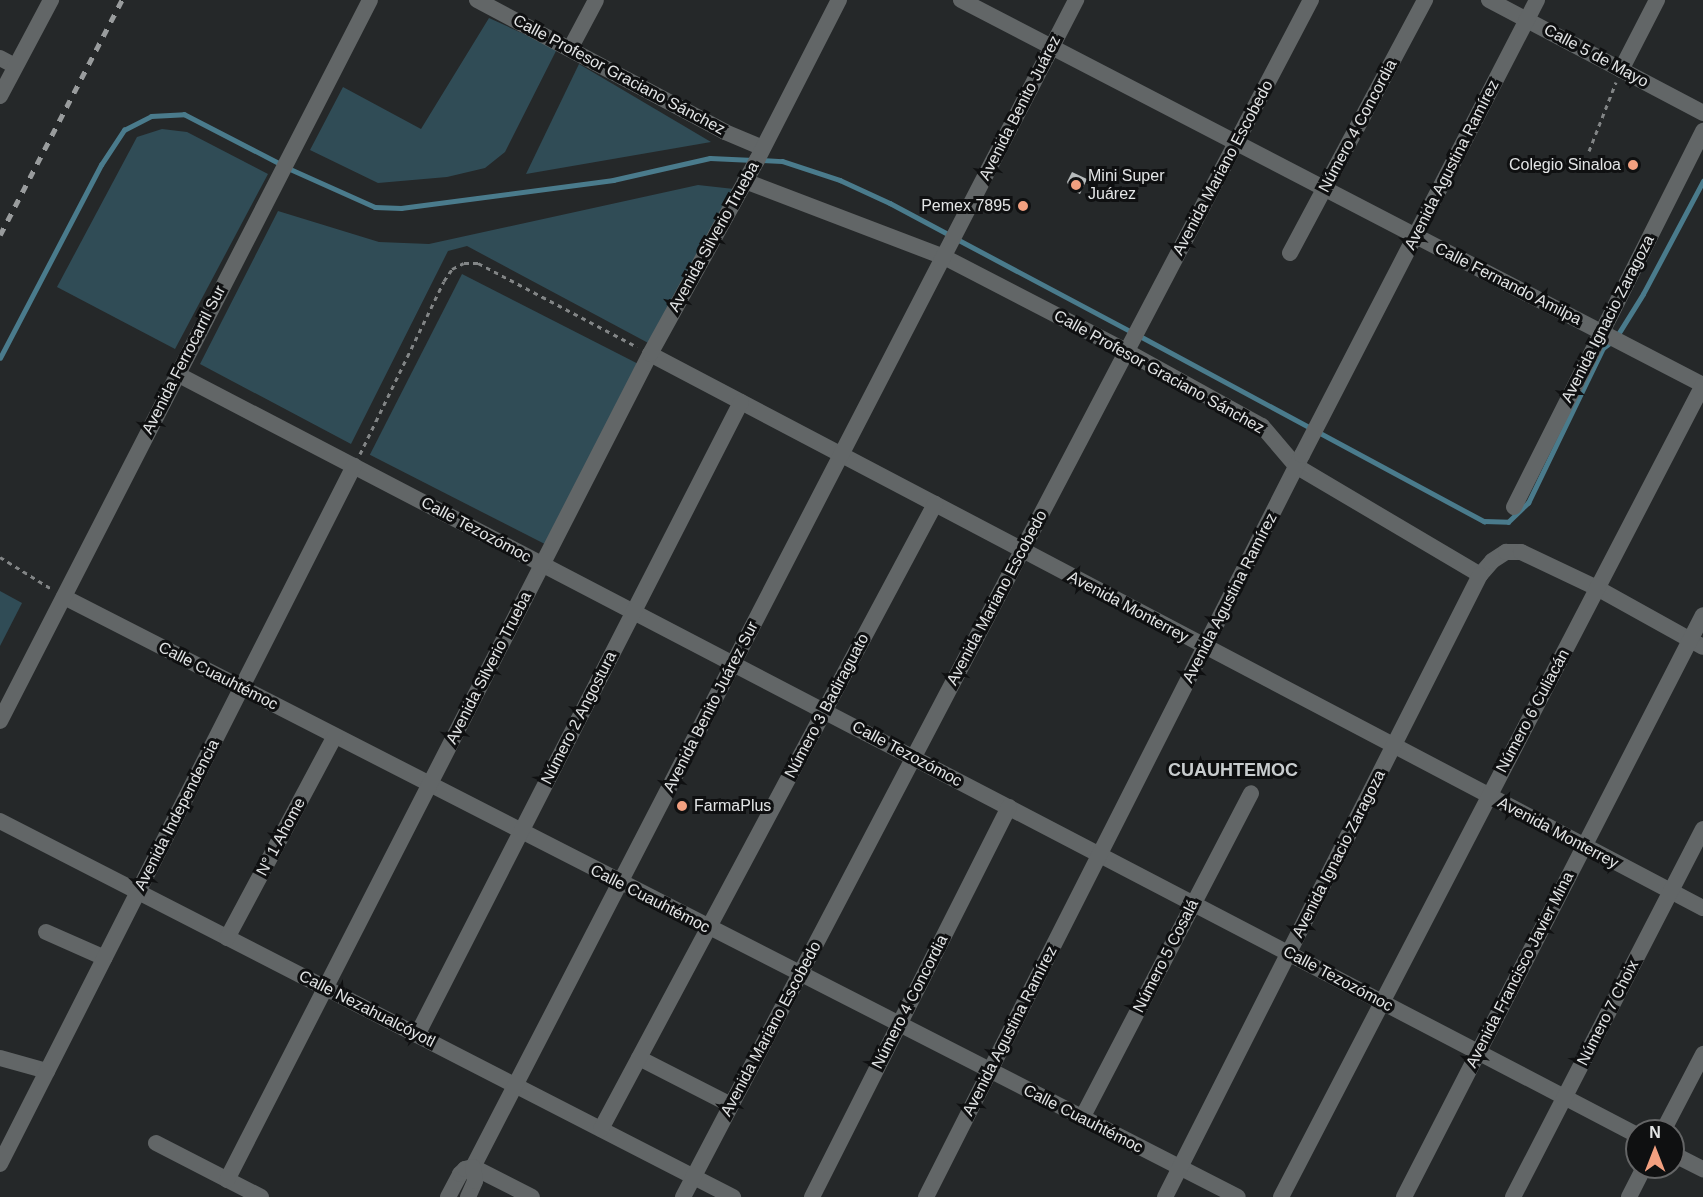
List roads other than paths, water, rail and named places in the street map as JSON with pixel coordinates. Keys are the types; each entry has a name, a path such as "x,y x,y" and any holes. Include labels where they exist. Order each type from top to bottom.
{"street":[{"path":"0,96 51,0"},
{"name":"Avenida Ferrocarril Sur","path":"0,721 370,0"},
{"name":"Calle Profesor Graciano Sánchez","path":"477,0 725,132 763,148"},
{"path":"570,49 596,0"},
{"name":"Avenida Silverio Trueba","path":"227,1180 650,354 763,148 839,0"},
{"name":"Calle Fernando Amilpa","path":"962,0 1703,385"},
{"name":"Avenida Benito Juárez","path":"947,252 1076,0"},
{"name":"Avenida Mariano Escobedo","path":"683,1197 1311,0"},
{"name":"Número 4 Concordia","path":"1290,252 1425,0"},
{"name":"Calle 5 de Mayo","path":"1489,0 1703,113"},
{"name":"Avenida Agustina Ramírez","path":"926,1197 1299,460 1537,0"},
{"path":"1622,70 1658,0"},
{"path":"0,58 15,66"},
{"name":"Avenida Ignacio Zaragoza","path":"1514,507 1703,131"},
{"name":"Calle Profesor Graciano Sánchez","path":"745,181 947,252 1262,426 1299,460 1480,575"},
{"name":"Avenida Benito Juárez Sur","path":"473,1167 947,252"},
{"name":"Avenida Monterrey","path":"650,354 1583,847 1703,908"},
{"name":"Calle Tezozómoc","path":"177,374 1625,1129"},
{"name":"Número 6 Culiacán","path":"1281,1197 1703,385"},
{"name":"Número 2 Angostura","path":"417,1035 741,402"},
{"name":"Avenida Independencia","path":"0,1164 354,466"},
{"name":"Número 3 Badiraguato","path":"601,1130 935,504"},
{"path":"1480,575 1492,561 1506,552 1521,552 1597,588 1696,644"},
{"name":"Avenida Ignacio Zaragoza","path":"1165,1197 1480,575"},
{"name":"Calle Cuauhtémoc","path":"64,597 1238,1197"},
{"name":"Avenida Francisco Javier Mina","path":"1404,1197 1583,847 1696,644 1703,615"},
{"name":"N° 1 Ahome","path":"226,938 335,736"},
{"name":"Número 5 Cosalá","path":"1082,1118 1251,793"},
{"name":"Número 4 Concordia","path":"812,1197 1009,807"},
{"name":"Calle Nezahualcóyotl","path":"0,822 733,1197"},
{"name":"Número 7 Choix","path":"1513,1197 1703,829"},
{"path":"46,932 105,958"},
{"path":"1669,1119 1703,1054"},
{"path":"639,1058 731,1105"},
{"path":"0,1059 47,1071"},
{"path":"156,1143 261,1197"},
{"path":"1685,1160 1703,1169"},
{"path":"468,1197 475,1181 473,1167"},
{"path":"448,1197 460,1174 465,1169 473,1167 532,1197"},
{"path":"1629,1197 1638,1179"}],"waterway":[{"path":"0,358 101,165 124,130 151,116 184,114 281,164"},
{"path":"288,168 375,207 401,208 613,180 710,158 753,160"},
{"path":"761,160 782,161 840,180 950,235"},
{"path":"1617,336 1643,294 1703,181"},
{"path":"957,239 1132,332"},
{"path":"1140,336 1484,521 1508,522 1528,503 1603,348 1611,342"}],"railway":[{"path":"0,235 122,0"}],"place":[{"name":"Colegio Sinaloa","path":"1633,165"},
{"name":"Mini Super Juárez","path":"1076,185"},
{"name":"Pemex 7895","path":"1023,206"},
{"name":"FarmaPlus","path":"682,806"}],"district":[{"name":"CUAUHTEMOC","path":"1233,770"}]}
